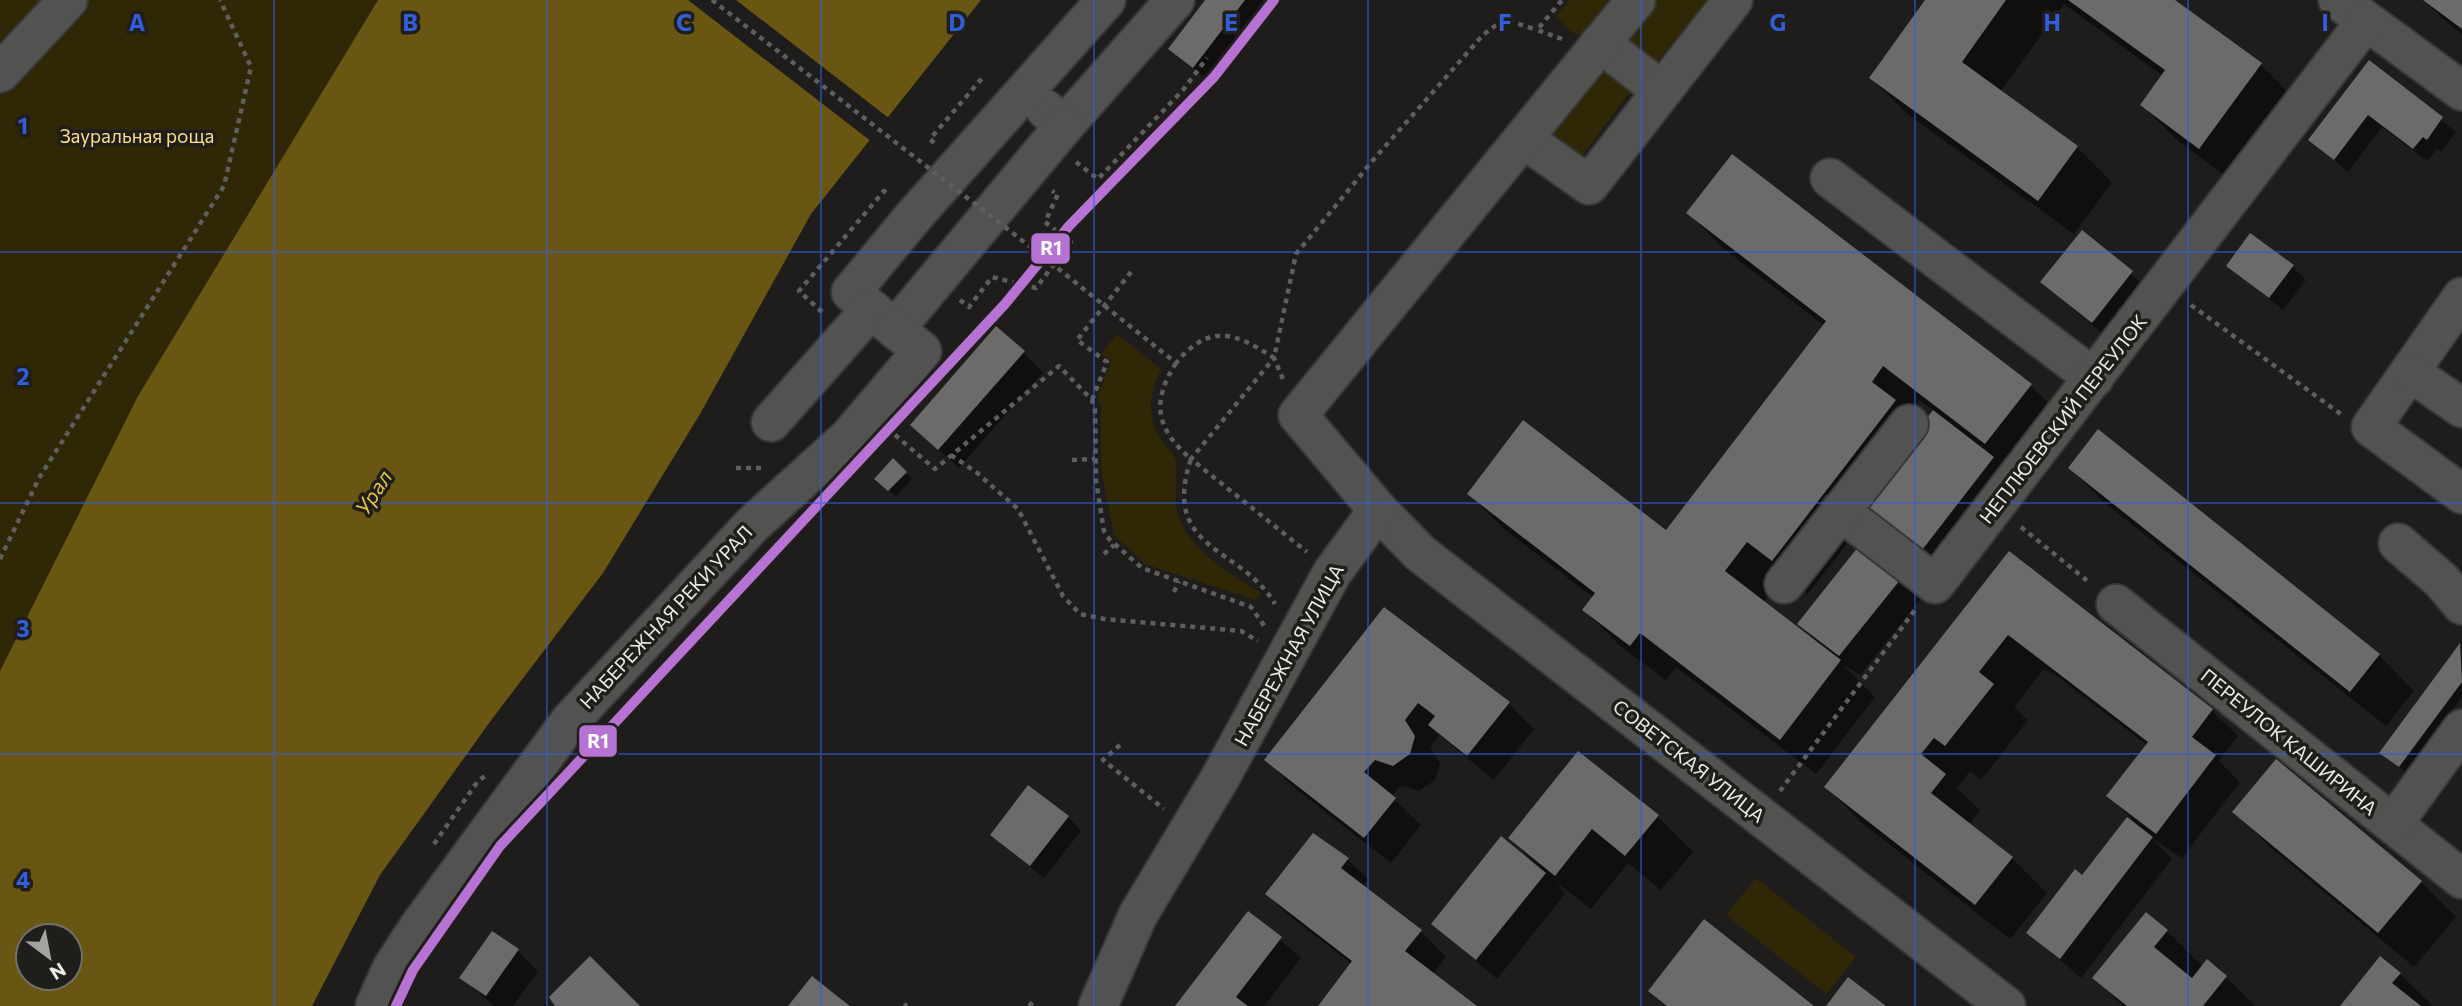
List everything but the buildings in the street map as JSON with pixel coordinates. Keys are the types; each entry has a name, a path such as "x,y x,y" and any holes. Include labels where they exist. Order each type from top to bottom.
{"street":[{"path":"0,72 68,0"},
{"name":"НАБЕРЕЖНАЯ РЕКИ УРАЛ","path":"375,1006 392,968 418,928 570,720 753,524 849,436 922,351 851,292 1106,0"},
{"path":"771,422 1069,144 1175,0"},
{"path":"1378,510 1298,415 1636,0"},
{"path":"1524,139 1589,185 1733,0"},
{"path":"2352,11 2462,92"},
{"name":"НЕПЛЮЕВСКИЙ ПЕРЕУЛОК","path":"1935,584 2165,286 2352,11"},
{"path":"1600,43 1661,90"},
{"path":"1024,91 1069,144"},
{"path":"1830,178 2094,378"},
{"path":"2458,312 2371,427 2462,494"},
{"path":"2410,372 2462,408"},
{"path":"1784,584 1909,424"},
{"name":"НАБЕРЕЖНАЯ УЛИЦА","path":"1098,1006 1138,915 1332,573 1378,510"},
{"name":"СОВЕТСКАЯ УЛИЦА","path":"1378,510 1420,552 2006,1006"},
{"path":"1840,511 1935,584"},
{"path":"2398,543 2442,581 2462,605"},
{"name":"ПЕРЕУЛОК КАШИРИНА","path":"2116,604 2462,879"},
{"path":"2393,824 2462,729"}],"path":[{"path":"0,559 39,478 224,186 251,67 219,0"},
{"path":"712,0 1177,363"},
{"path":"1537,30 1562,0"},
{"path":"1265,587 1217,553 1189,519 1182,487 1191,459 1274,358 1296,254 1374,159 1483,35 1504,19 1572,43 1600,43"},
{"path":"1069,144 1098,180 1183,90 1207,58"},
{"path":"953,112 983,77"},
{"path":"820,310 799,291 871,207"},
{"path":"992,277 1036,288 1052,263 1071,242 1045,222"},
{"path":"1092,400 1107,362 1077,340 1131,272"},
{"path":"2165,286 2340,414 2371,427"},
{"path":"1298,415 1274,358 1243,338 1219,335 1198,343 1177,363 1162,390 1160,412 1173,441 1191,459 1332,573"},
{"path":"888,429 935,469 1059,366 1092,400 1095,410 1095,459 1104,531 1114,545 1142,568 1251,607"},
{"path":"951,454 1018,509 1063,596 1080,614 1104,619 1241,631 1286,656"},
{"path":"1072,460 1095,459"},
{"path":"1995,506 2116,604"},
{"path":"1104,554 1114,545"},
{"path":"1174,592 1179,581"},
{"path":"1760,817 1935,584"},
{"path":"1119,745 1103,760 1189,829"},
{"path":"428,851 478,781"}],"green space":[{"name":"Зауральная роща","path":"0,0 378,0 138,396 0,671"},
{"path":"1570,0 1621,0 1591,36 1584,36 1567,28 1556,16"},
{"path":"1659,0 1709,0 1649,71 1620,47"},
{"path":"1604,64 1634,87 1578,161 1548,138"},
{"path":"1117,334 1161,369 1152,396 1151,414 1163,443 1175,458 1176,506 1180,521 1209,557 1261,593 1255,600 1145,564 1114,535 1101,470 1101,408 1097,398 1111,361 1101,354"},
{"path":"1756,878 1856,957 1826,994 1726,915"}],"water":[{"name":"Урал","path":"378,0 981,0 811,214 700,414 603,573 492,719 380,875 312,1006 0,1006 0,671 138,396"}],"pier":[{"path":"688,0 736,0 890,119 872,142"}],"transit line":[{"name":"R1","path":"396,1006 413,970 500,846 1005,304 1069,226 1214,77 1274,0"}]}
